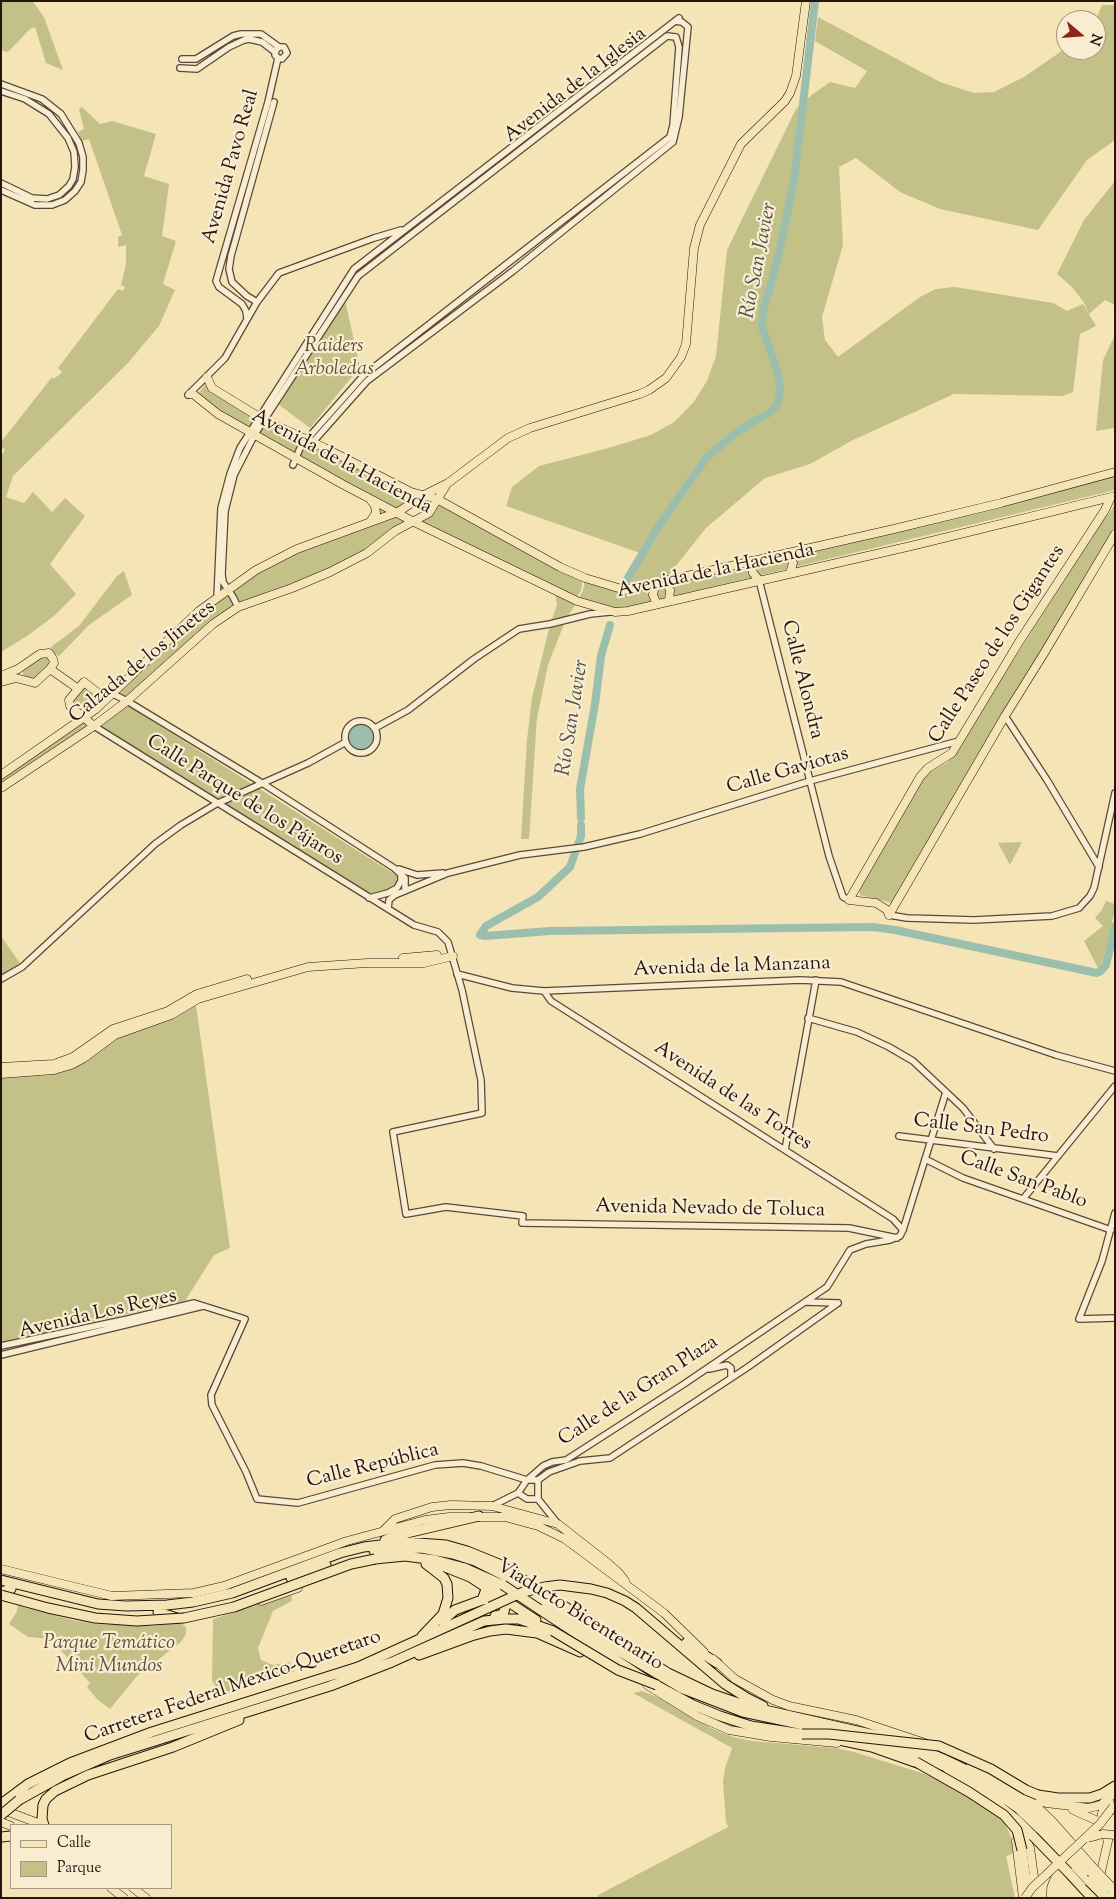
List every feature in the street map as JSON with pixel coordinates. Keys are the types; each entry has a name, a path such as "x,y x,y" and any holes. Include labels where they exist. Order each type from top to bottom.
{"highway":[{"path":"1,1580 98,1604 139,1607 174,1605 232,1593 340,1554 376,1544 394,1536 479,1516"},
{"path":"376,1544 432,1543 458,1548 482,1556 499,1564 668,1673 722,1698 779,1714 882,1736 919,1748 993,1782 1024,1803 1090,1873 1099,1893 1115,1898"},
{"path":"1,1586 99,1610 158,1612 220,1602 341,1559 381,1550 421,1548 453,1554 475,1561 503,1575 595,1637 681,1688 743,1712 851,1734 881,1743 944,1766 990,1789 1018,1808 1090,1873"},
{"name":"Viaducto Bicentenario","path":"1,1595 95,1618 137,1621 184,1618 216,1612 254,1600 351,1564 391,1557 420,1557 450,1563 490,1579 657,1685 693,1705 751,1726 857,1743 916,1762 968,1786 1001,1808 1099,1893"},
{"path":"419,1560 439,1572 444,1578 448,1591 447,1604 443,1614 420,1638"},
{"path":"434,1563 499,1592 519,1610 618,1670 657,1685"},
{"path":"281,1595 299,1575"},
{"path":"463,1630 480,1619 501,1615 504,1612 504,1606 494,1599 483,1596 469,1578"},
{"name":"Carretera Federal Mexico-Queretaro","path":"16,1797 28,1784 70,1763 116,1744 358,1667 523,1592 545,1587 560,1586 590,1589 607,1593 636,1608 730,1688 779,1714"},
{"path":"1,1595 11,1588"},
{"path":"420,1638 432,1631 455,1610 483,1596 499,1592"},
{"path":"636,1608 658,1621 690,1647 716,1663"},
{"path":"158,1612 184,1620"},
{"path":"1,1804 110,1755 330,1686 392,1662 484,1621 519,1619 553,1631"},
{"name":"Carretera Federal Mexico-Queretaro","path":"392,1662 416,1657 471,1636 490,1631 506,1629 523,1630 550,1637 624,1675 646,1684"},
{"path":"43,1824 43,1806 46,1799 55,1791 88,1775 213,1732 235,1722 252,1711"},
{"path":"802,1734 829,1734 939,1746 990,1769 1026,1790 1033,1797 1078,1803"},
{"path":"916,1762 956,1784 1004,1815 1017,1830 1031,1898"},
{"path":"1064,1802 1114,1791"},
{"path":"1,1815 16,1797"}],"main road":[{"path":"448,483 508,438 530,428 640,394 659,384 673,370 686,344 694,248 700,225 741,144 785,101 790,93 796,76 806,1"},
{"name":"Avenida de la Hacienda","path":"207,377 212,388 261,419 310,440 411,492 437,499 560,567 585,578 625,590 992,505 1115,472"},
{"name":"Avenida de la Hacienda","path":"189,394 193,394 218,414 414,522 577,602 615,612 657,604 1109,499"},
{"name":"Calzada de los Jinetes","path":"1,775 84,718 113,694 180,628 256,570 297,549 398,512 424,495 448,483"},
{"name":"Calzada de los Jinetes","path":"1,788 94,726 127,701 212,624 238,607 292,588 330,572 367,553 395,531 429,513 448,483"},
{"path":"369,498 376,513 370,522"},
{"name":"Calle Paseo de los Gigantes","path":"849,900 920,777 928,768 952,753 1109,499"},
{"name":"Calle Paseo de los Gigantes","path":"889,915 1005,716 1115,534"},
{"path":"786,553 790,556 793,563 790,573"},
{"path":"751,561 754,573 759,580"},
{"path":"666,582 670,590 669,601"},
{"path":"655,584 654,598 657,604"},
{"path":"1,676 18,669 40,654 49,653 52,666 77,688 84,682 98,693 113,694"},
{"path":"24,679 22,671 27,663"},
{"path":"1,682 16,678 35,683 52,666"},
{"name":"Calle Parque de los Pájaros","path":"77,688 68,703 94,726"},
{"path":"849,900 873,904 883,913 889,915"},
{"path":"3,1070 54,1070 71,1065 84,1058 115,1035 171,1015 198,999 308,968 368,963 424,963 452,954"},
{"path":"382,1532 395,1519 432,1507 451,1505 492,1506 558,1524 610,1564 620,1573 627,1585"},
{"path":"1,1569 112,1596 194,1593 224,1586 347,1541 425,1520 449,1517 505,1517 538,1526 565,1539 664,1613 735,1679 773,1700 789,1706 856,1720 921,1741 996,1776 1033,1797 1090,1873 1099,1893"},
{"path":"1,1595 58,1614 101,1621 152,1624 234,1610 281,1595 336,1572 362,1564 386,1560 419,1560 457,1566 474,1573 499,1592 573,1634 697,1716 729,1730 771,1737 834,1742 860,1748 940,1775 983,1798 1006,1814 1099,1893"},
{"path":"1064,1802 1093,1807 1104,1803 1114,1791"},
{"path":"1114,1791 1102,1815 1106,1822 1112,1822 1115,1819"},
{"path":"1033,1797 1078,1803 1099,1795"},
{"path":"1064,1802 1100,1822 1107,1834 1107,1844"},
{"path":"1024,1898 1032,1888 1082,1842 1114,1805"},
{"path":"1,1809 40,1824"},
{"path":"1006,1814 1016,1838 1024,1898"},
{"path":"1099,1893 1107,1844 1115,1819"},
{"path":"1022,1828 1030,1848 1037,1898"},
{"path":"1082,1842 1098,1835 1115,1835"},
{"path":"1042,1898 1043,1885 1048,1873"},
{"path":"112,1889 124,1898"},
{"path":"134,1889 146,1898"}],"street":[{"name":"Avenida de la Iglesia","path":"252,433 354,269 677,19 688,27 679,117 674,142 513,271 367,381 310,440 300,446 293,465"},
{"path":"182,59 196,60 233,36 240,34 261,34 278,52"},
{"name":"Avenida de la Iglesia","path":"261,419 358,276 667,36 676,37 680,47 673,126 670,137 364,375 310,440"},
{"path":"180,68 197,69 229,47 249,39 262,42 278,52"},
{"name":"Avenida Pavo Real","path":"247,321 246,311 242,304 217,285 219,269 268,102 278,52"},
{"path":"1,84 27,96 49,114 68,138 74,152 75,167 74,177 69,186 59,195 42,199 32,198 1,183"},
{"path":"1,91 42,99 55,108 72,129 81,150 83,170 81,182 75,191 59,203 42,206 35,205 1,190"},
{"name":"Avenida Pavo Real","path":"256,302 250,299 232,282 228,269 274,102"},
{"path":"49,114 55,108"},
{"path":"189,394 225,358 256,302 278,273 374,238 404,230"},
{"path":"374,238 380,242 380,249"},
{"path":"238,607 223,582 225,511 234,475 252,433"},
{"path":"217,598 221,508 230,474 240,448 252,433"},
{"name":"Calle Alondra","path":"759,580 829,856 843,897 849,900"},
{"path":"375,728 408,710 474,659 520,629 590,614 615,612"},
{"name":"Calle Parque de los Pájaros","path":"113,694 262,783 394,868"},
{"path":"1005,716 1047,780 1099,867"},
{"path":"366,721 377,732 375,746 368,752 355,752 351,750 346,742 345,735 348,728 356,722 366,721"},
{"name":"Calle Parque de los Pájaros","path":"94,726 216,804 414,925 442,934 448,942 452,954"},
{"name":"Calle Gaviotas","path":"448,873 520,855 575,849 628,837 810,781 959,741"},
{"path":"1,979 22,967 155,844 181,825 216,804 308,763 346,742"},
{"path":"889,915 907,918 974,920 1052,916 1079,908 1086,902 1094,888 1115,794"},
{"path":"394,868 406,880 404,891"},
{"path":"394,868 417,875 448,873"},
{"path":"369,898 388,893 397,888 400,873"},
{"path":"388,909 391,897 448,873"},
{"path":"452,954 458,974"},
{"name":"Avenida de la Manzana","path":"458,974 512,988 544,991 672,984 830,980 851,984 1056,1055 1115,1071"},
{"name":"Avenida Nevado de Toluca","path":"458,974 481,1080 482,1113 393,1132 406,1214 446,1207 523,1216 522,1223 850,1228 900,1235"},
{"path":"785,1150 816,980"},
{"name":"Avenida de las Torres","path":"544,991 551,1001 886,1214 893,1219 900,1235"},
{"path":"808,1018 857,1032 889,1047 912,1061 963,1108 994,1148"},
{"path":"1024,1198 1115,1086"},
{"path":"900,1235 946,1092"},
{"name":"Calle San Pedro","path":"899,1136 1058,1156"},
{"name":"Calle San Pablo","path":"925,1159 956,1176 1024,1198 1111,1230"},
{"path":"1115,1213 1102,1261 1079,1319 1115,1318"},
{"name":"Calle de la Gran Plaza","path":"492,1506 518,1492 527,1480 552,1462 566,1460 827,1287 850,1250 900,1235"},
{"name":"Calle de la Gran Plaza","path":"610,1458 731,1378 838,1303 806,1302"},
{"name":"Avenida Los Reyes","path":"1,1346 194,1303 246,1319 213,1391 211,1400 257,1499"},
{"name":"Avenida Los Reyes","path":"1,1354 203,1306"},
{"path":"702,1371 726,1365 731,1368 731,1378"},
{"name":"Calle República","path":"257,1499 298,1503 435,1465 463,1464 481,1466 527,1480 538,1480 549,1472 580,1461 610,1458"},
{"path":"538,1480 538,1499 558,1524"},
{"path":"518,1492 527,1499 538,1499"}],"green space":[{"path":"1,1 31,1 34,3 44,17 63,70 46,63 35,27 30,29 9,51 1,50"},
{"path":"1102,5 1115,5 1115,140 1087,160 1038,230 940,209 900,192 856,158 839,167 843,245 822,317 825,340 838,357 920,297 936,289 955,287 1053,303 1067,311 1083,304 1096,326 1080,334 1073,392 1062,396 954,394 851,441 810,464 765,478 706,528 663,582 666,584 1115,476 1115,490 666,598 666,602 628,611 577,601 583,591 585,578 623,586 643,554 506,506 512,487 539,466 651,435 674,422 693,403 707,381 716,356 727,250 796,109 830,82 855,88 867,71 815,41 818,17 940,82 974,93 994,92 1024,77 1056,55 1056,60 1106,60 1106,10 1100,10"},
{"path":"82,107 100,124 112,121 156,134 144,176 169,184 162,236 176,241 163,284 175,290 159,326 128,363 13,476 6,497 24,503 33,492 52,512 65,498 85,516 50,564 76,594 54,616 1,652 1,457 5,449 1,448 1,442 52,377 54,379 62,372 58,368 118,289 123,291 125,287 121,285 126,264 126,245 118,247 118,237 122,235 89,139 82,141 78,132 84,129 79,109"},
{"path":"1115,181 1115,305 1105,300 1089,314 1083,301 1071,286 1057,274 1084,220"},
{"name":"Raiders Arboledas","path":"344,296 360,367 310,428 278,404"},
{"path":"1115,335 1115,428 1096,431 1103,360"},
{"path":"207,382 257,417 249,430 219,414 198,394"},
{"path":"264,421 306,439 295,455 256,434"},
{"path":"307,440 409,494 411,498 398,511 297,456"},
{"path":"368,498 414,522 366,553 329,571 237,607 127,699 118,692 181,628 256,571 367,520 372,515"},
{"path":"441,502 583,578 581,590 575,601 577,602 566,619 548,665 537,718 529,839 521,839 527,740 532,698 550,625 557,605 555,591 416,522 432,514"},
{"path":"1115,504 1115,528 892,903 860,895 859,885 927,774 948,762 1097,530 1102,519 1109,514"},
{"path":"124,571 132,595 89,625 59,656 53,653 51,647 79,626 117,576"},
{"path":"45,654 54,663 34,682 25,678 23,669"},
{"path":"84,682 104,699 84,716 70,703"},
{"path":"127,705 399,877 399,884 389,891 377,895 368,893 98,727"},
{"path":"83,720 91,726 1,787 1,775"},
{"path":"1022,842 1010,865 998,843"},
{"path":"1106,901 1115,904 1115,910 1100,972 1084,941 1103,926 1095,918 1102,910"},
{"path":"1,936 22,966 1,978"},
{"path":"194,1004 196,1005 230,1248 214,1255 185,1301 1,1343 1,1077 50,1075 65,1071 76,1066 117,1038 177,1017"},
{"path":"291,1594 292,1601 273,1611 258,1648 261,1660 273,1665 290,1662 295,1671 221,1695 212,1681 213,1619"},
{"name":"Parque Temático Mini Mundos","path":"18,1606 95,1624 153,1626 181,1623 186,1627 186,1634 181,1642 137,1676 110,1709 98,1700 87,1687 90,1683 51,1639 28,1637 9,1624"},
{"path":"642,1691 657,1697 713,1729 733,1737 752,1741 835,1748 854,1752 922,1773 944,1782 998,1814 1006,1826 1013,1841 1015,1853 1006,1856 1015,1898 597,1898 598,1895 728,1827 723,1782 725,1768 732,1748 633,1693"}],"shaded area":[{"path":"361,723 371,727 375,737 371,747 361,751 351,747 347,737 351,727"}],"waterway":[{"name":"Río San Javier","path":"623,586 657,529 706,458 738,431 771,412 778,403 780,391 778,373 762,327 763,312 778,258 794,180 815,1"},
{"name":"Río San Javier","path":"581,818 580,789 595,704 601,656 610,625"},
{"path":"581,825 581,836 570,867 538,897 486,926 480,935 550,931 873,927 1097,973 1106,965 1115,926"}]}
